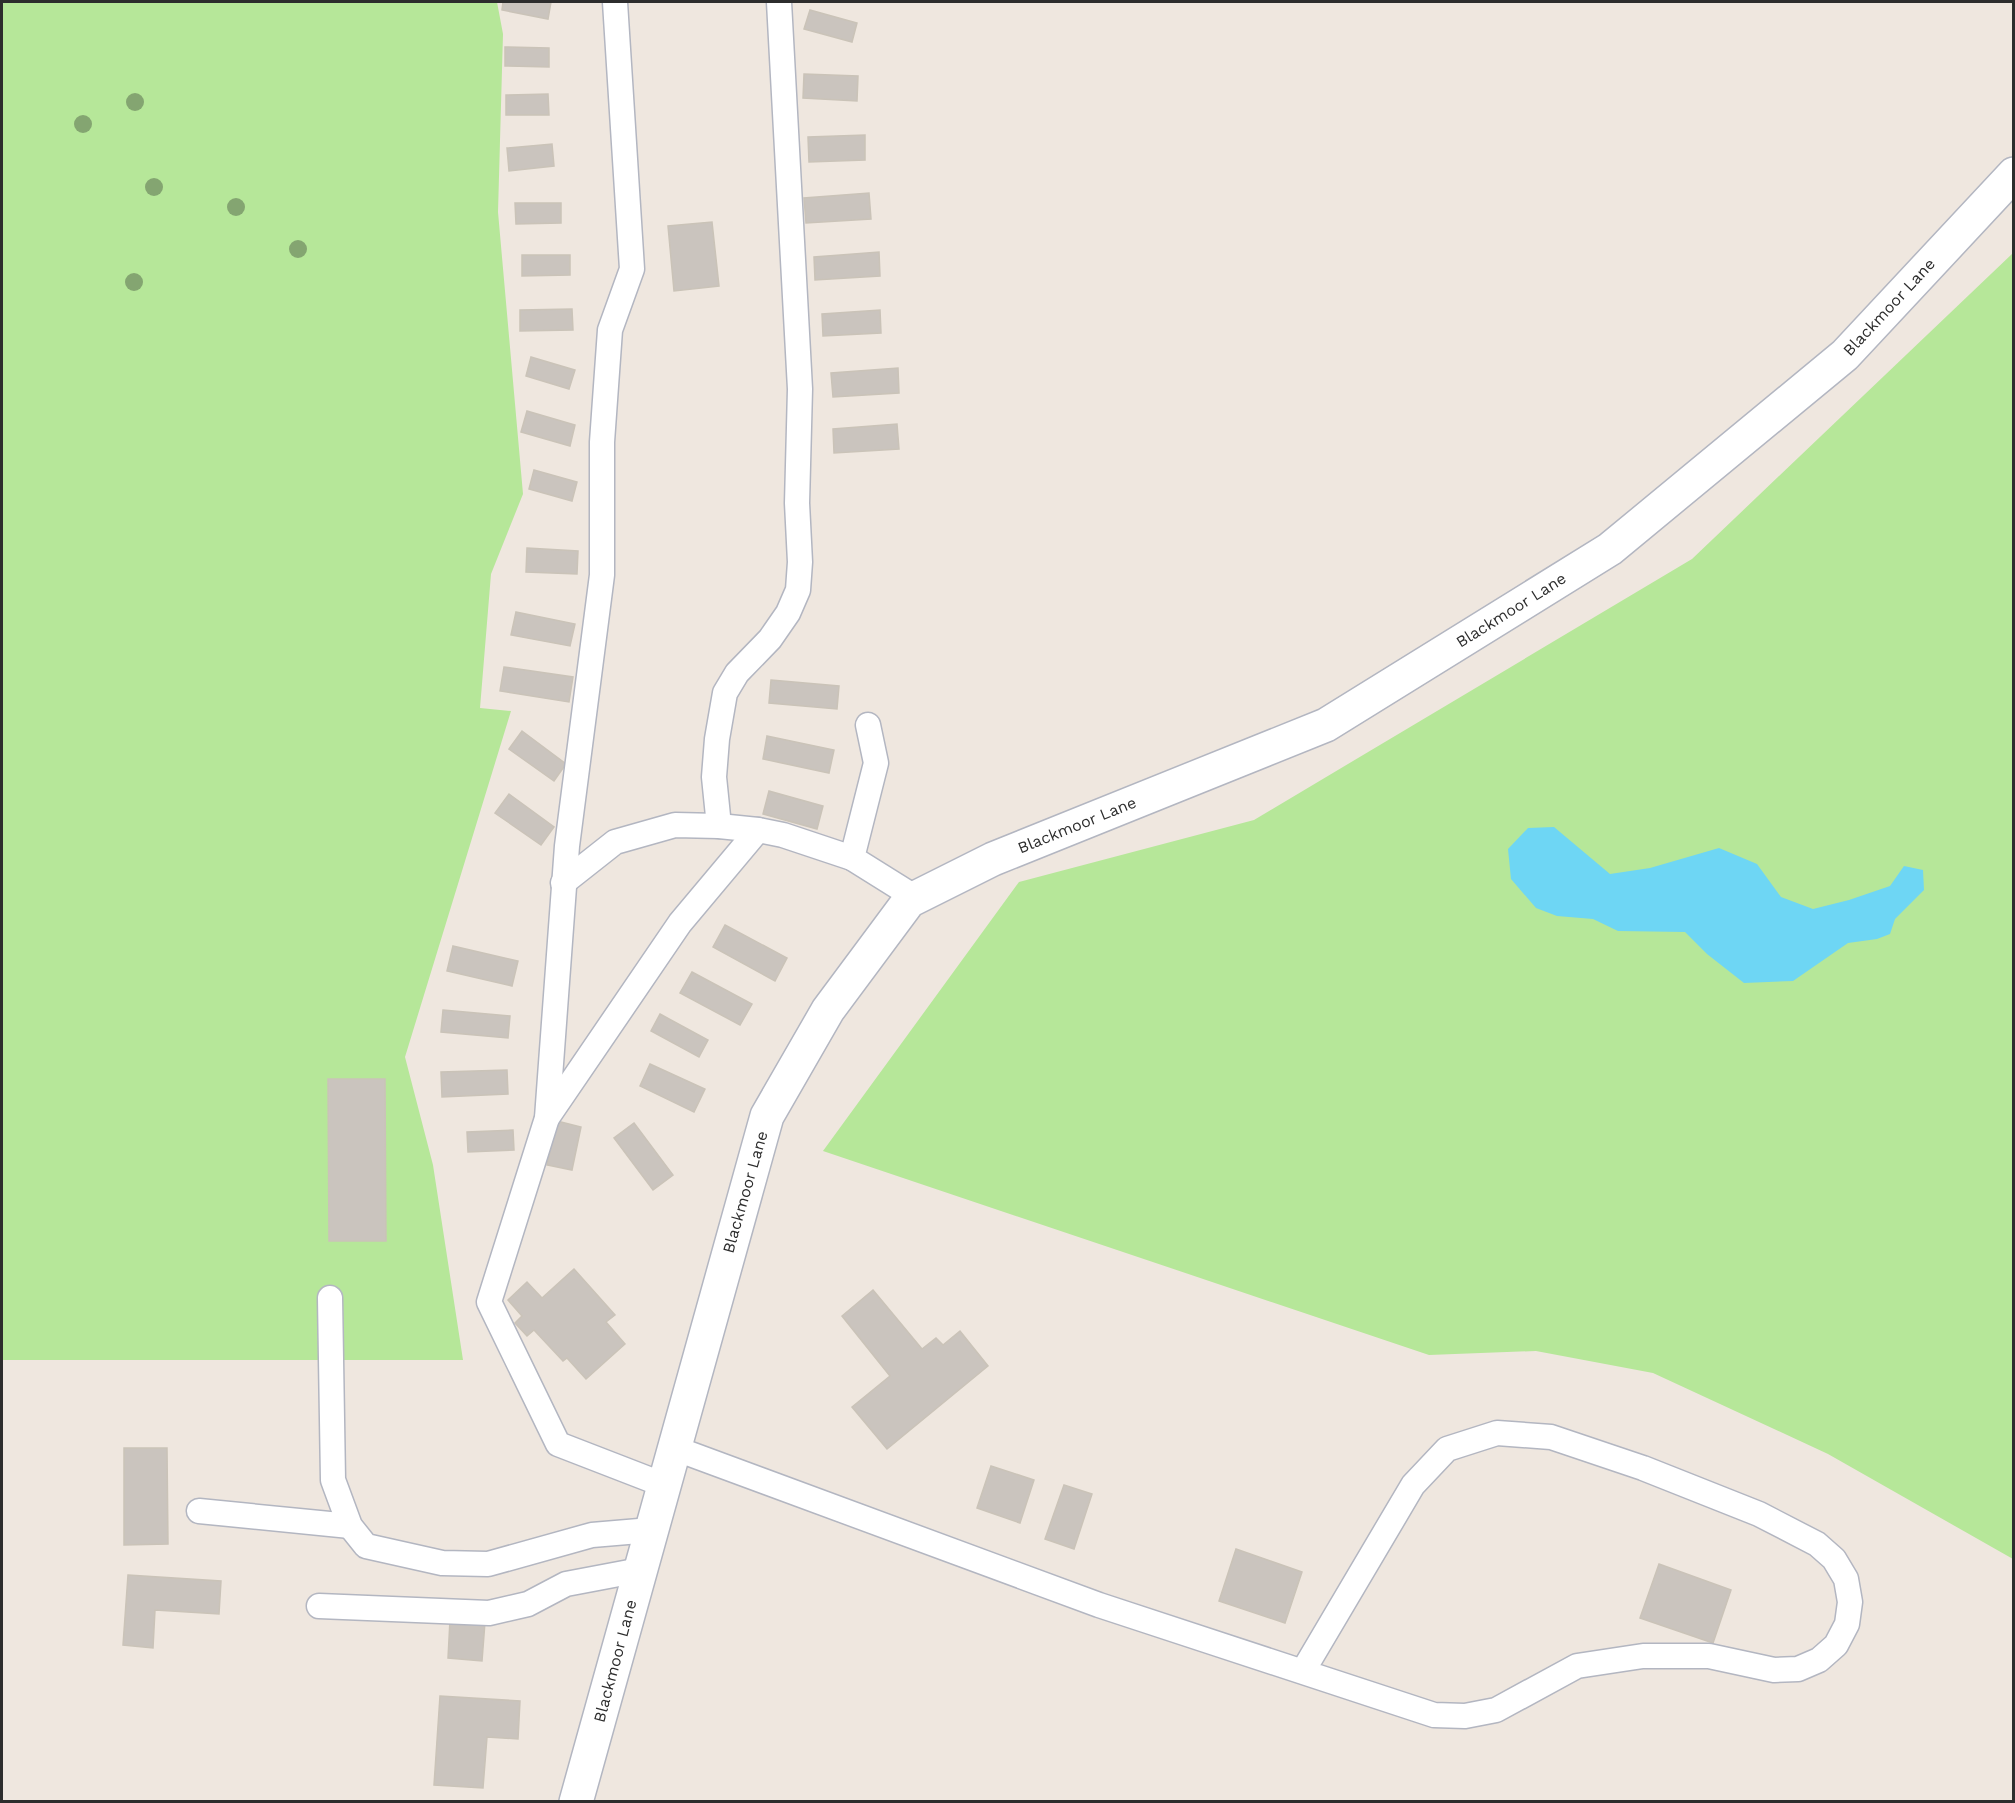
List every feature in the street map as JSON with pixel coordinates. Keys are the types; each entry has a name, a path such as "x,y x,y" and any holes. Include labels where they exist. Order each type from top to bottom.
{"street":[{"name":"Blackmoor Lane","path":"576,1802 767,1116 828,1010 909,901 993,859 1326,725 1610,549 1845,355 2013,174"}],"lane":[{"path":"615,2 632,269 610,330 602,442 602,575 563,884 547,1118 489,1302 558,1444 664,1485"},
{"path":"719,826 714,777 717,740 725,693 737,673 770,639 788,613 798,591 800,562 797,503 800,389 779,2"},
{"path":"852,858 876,763 868,725"},
{"path":"563,884 615,842 675,825 719,826 783,835 852,858 916,898"},
{"path":"547,1118 680,923 758,830"},
{"path":"330,1298 333,1480 350,1526 366,1546 442,1563 488,1564 592,1535 651,1530"},
{"path":"674,1448 1099,1605 1434,1715 1465,1716 1496,1710 1576,1666 1643,1656 1709,1656 1774,1670 1798,1669 1819,1660 1836,1645 1847,1624 1850,1602 1846,1579 1834,1559 1817,1544 1759,1514 1643,1468 1551,1437 1497,1433 1446,1449 1413,1485 1303,1671"},
{"path":"199,1511 350,1526"},
{"path":"319,1606 489,1613 528,1604 566,1584 640,1570"}],"green space":[{"path":"2,2 497,2 503,34 498,212 523,494 491,574 480,708 511,711 405,1057 433,1165 463,1360 2,1360"},
{"path":"2013,253 2013,1559 1828,1454 1653,1373 1536,1351 1429,1355 823,1151 1019,882 1254,820 1692,559"}],"water":[{"path":"1554,827 1610,874 1650,868 1719,848 1757,864 1781,897 1813,909 1890,886 1904,866 1923,870 1924,890 1895,919 1890,934 1877,939 1848,943 1793,981 1744,983 1707,954 1685,932 1618,931 1593,919 1557,916 1536,908 1511,879 1508,849 1528,828"}],"building":[{"path":"503,2 551,2 548,19 502,10"},
{"path":"810,10 857,23 852,42 804,29"},
{"path":"505,47 549,48 549,67 505,66"},
{"path":"804,74 858,76 857,101 803,98"},
{"path":"548,94 549,115 506,115 506,95"},
{"path":"865,135 865,160 809,162 808,137"},
{"path":"552,144 554,166 509,171 507,148"},
{"path":"869,193 871,219 806,223 804,198"},
{"path":"515,203 561,203 561,223 516,224"},
{"path":"712,222 719,286 674,291 668,226"},
{"path":"879,252 880,276 815,280 814,257"},
{"path":"522,255 570,255 570,275 522,276"},
{"path":"572,309 573,330 520,331 520,310"},
{"path":"880,310 881,333 823,336 822,314"},
{"path":"531,357 575,370 569,389 526,376"},
{"path":"898,368 899,393 833,397 831,373"},
{"path":"527,411 575,425 570,446 521,432"},
{"path":"897,424 899,449 834,453 833,429"},
{"path":"534,470 577,482 572,501 529,489"},
{"path":"527,548 578,551 577,574 526,572"},
{"path":"516,612 575,624 570,646 511,635"},
{"path":"504,667 573,677 569,702 500,691"},
{"path":"771,680 839,686 837,709 769,703"},
{"path":"522,731 566,764 554,781 509,749"},
{"path":"767,736 834,750 829,773 763,759"},
{"path":"769,791 823,806 817,829 763,814"},
{"path":"509,794 554,827 541,845 495,813"},
{"path":"725,925 787,958 775,981 713,947"},
{"path":"453,946 518,961 512,986 447,971"},
{"path":"692,972 752,1004 740,1025 680,993"},
{"path":"443,1010 510,1016 508,1038 441,1032"},
{"path":"660,1014 708,1040 699,1057 651,1031"},
{"path":"650,1064 705,1089 694,1112 640,1086"},
{"path":"507,1070 508,1094 442,1097 441,1072"},
{"path":"328,1079 385,1079 386,1241 329,1241"},
{"path":"557,1121 581,1127 572,1170 547,1165"},
{"path":"634,1123 673,1175 653,1190 614,1138"},
{"path":"513,1130 514,1150 468,1152 467,1132"},
{"path":"574,1269 615,1315 606,1322 625,1344 586,1379 567,1358 563,1361 534,1330 527,1336 515,1323 522,1316 508,1300 527,1282 542,1298"},
{"path":"873,1290 922,1349 936,1338 943,1345 960,1331 988,1366 887,1449 852,1407 890,1376 842,1316"},
{"path":"124,1448 167,1448 168,1544 124,1545"},
{"path":"991,1466 1034,1480 1020,1523 977,1508"},
{"path":"1064,1485 1092,1494 1074,1549 1045,1539"},
{"path":"1236,1549 1302,1572 1285,1623 1219,1601"},
{"path":"1659,1564 1731,1590 1713,1643 1640,1618"},
{"path":"128,1575 221,1581 219,1614 155,1610 153,1648 123,1645"},
{"path":"450,1620 485,1622 482,1661 448,1658"},
{"path":"440,1696 520,1701 518,1739 487,1737 483,1788 434,1785"}]}
